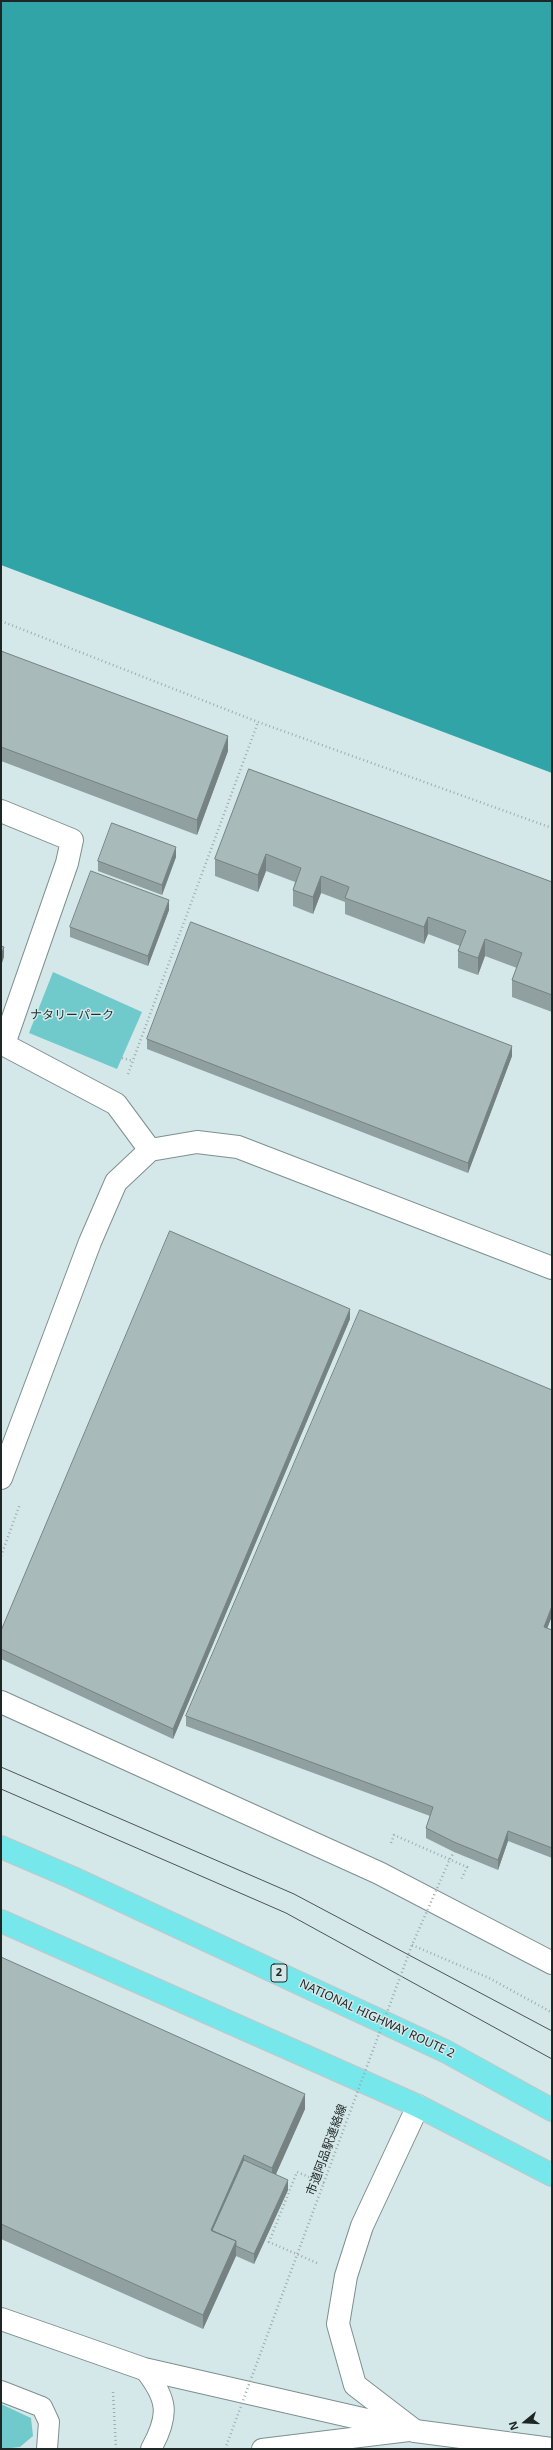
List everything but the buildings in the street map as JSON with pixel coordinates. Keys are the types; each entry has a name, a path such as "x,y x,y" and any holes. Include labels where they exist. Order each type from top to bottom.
{"highway":[{"name":"NATIONAL HIGHWAY ROUTE 2","path":"1,1847 73,1878 445,2051 552,2110"},
{"path":"1,1921 418,2106 552,2175"}],"street":[{"path":"1,811 72,840 67,864 2,1043 116,1104 150,1150"},
{"path":"1,1478 90,1242 116,1182 150,1150 197,1142 238,1147 552,1268"},
{"path":"1,1702 379,1873 552,1963"},
{"path":"415,2431 354,2385 338,2324 346,2276 362,2226 418,2106"},
{"path":"1,2319 144,2369 415,2431 552,2449"}],"lane":[{"path":"144,2369 158,2386 164,2406 163,2428 151,2449"},
{"path":"1,2391 42,2407 49,2422 47,2449"},
{"path":"262,2449 415,2431"}],"path":[{"path":"1,621 258,722 552,828"},
{"path":"116,1104 258,722"},
{"path":"122,1058 133,1061"},
{"path":"1,1556 22,1497"},
{"path":"394,1835 450,1858 467,1867"},
{"name":"市道阿品駅連絡線","path":"225,2449 412,1945 454,1852"},
{"path":"412,1945 489,1978 551,2012"},
{"path":"318,2263 269,2242 297,2172 324,2183"}],"green space":[{"name":"ナタリーパーク","path":"53,972 142,1012 117,1069 29,1033"},
{"path":"1,2404 31,2418 33,2436 20,2447 1,2449"}],"shaded area":[{"path":"1,1 552,1 552,773 1,565"}],"tram line":[{"path":"1,1767 294,1894 552,2031"},
{"path":"1,1789 286,1913 552,2059"}]}
